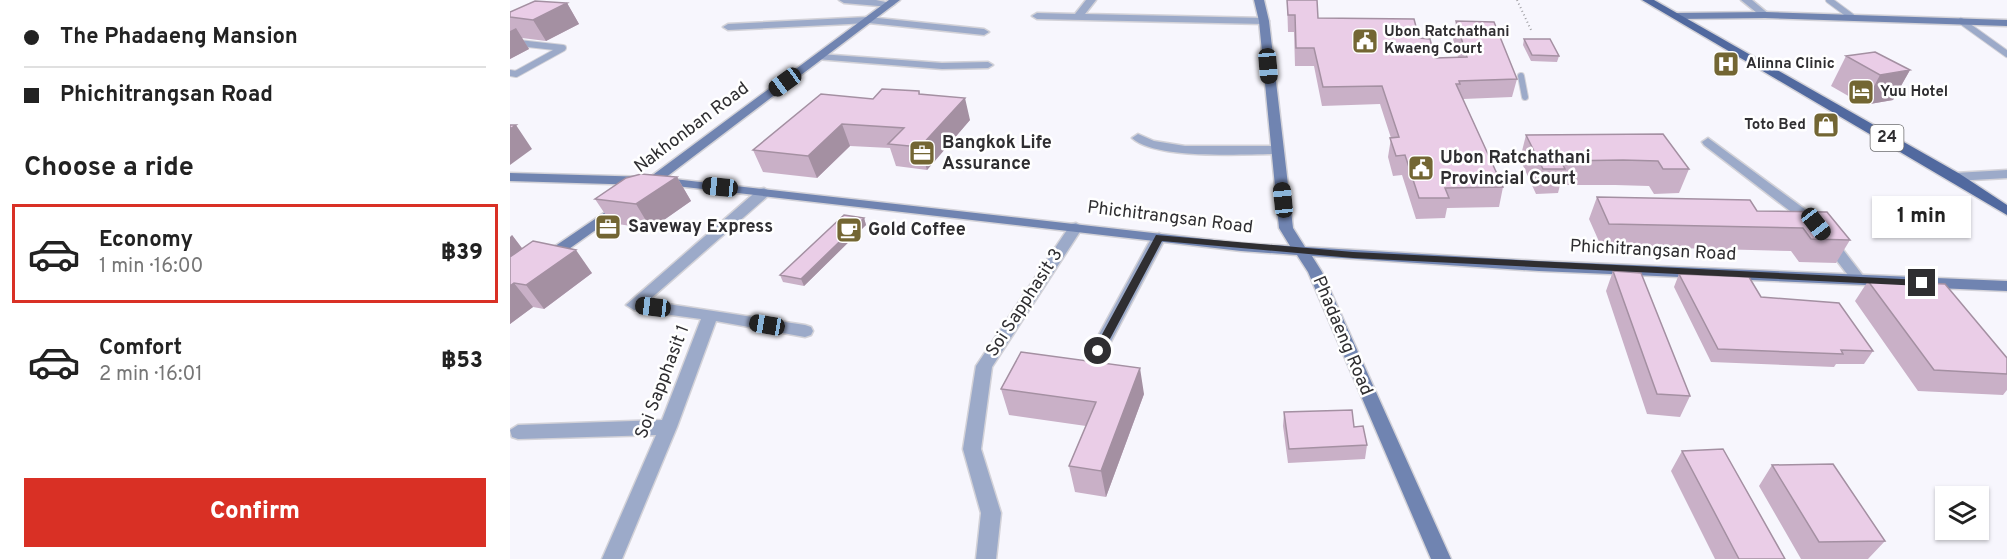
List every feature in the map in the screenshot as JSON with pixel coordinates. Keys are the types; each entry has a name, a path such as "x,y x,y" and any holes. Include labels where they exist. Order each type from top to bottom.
{"main road":[{"name":"24","path":"1647,0 1955,177 2007,211"}],"street":[{"path":"844,0 862,4 892,2"},
{"path":"1078,17 1091,0"},
{"name":"Phadaeng Road","path":"1259,0 1264,21 1286,228 1315,272 1363,386 1441,559"},
{"path":"1746,0 1765,15"},
{"name":"Nakhonban Road","path":"534,267 892,2"},
{"path":"1677,16 1765,15 2007,23"},
{"path":"1037,16 1264,21"},
{"path":"728,27 866,21 984,32"},
{"path":"820,57 942,66 988,65"},
{"path":"1138,138 1150,143 1192,149 1277,150"},
{"path":"1708,142 1816,224 1859,280"},
{"path":"1955,177 2007,174"},
{"name":"Phichitrangsan Road","path":"510,177 653,181 1301,251 1528,265 2007,286"},
{"name":"Soi Sapphasit 1","path":"612,559 668,427 710,315 634,305 764,192"},
{"name":"Soi Sapphasit 3","path":"986,559 991,513 972,449 984,366 1076,226"},
{"path":"1098,351 1159,237"},
{"path":"710,315 805,331"},
{"path":"518,432 668,427"}],"lane":[{"path":"1829,0 1852,17"},
{"path":"1961,21 2007,54"},
{"path":"510,42 563,48 516,74 510,73"},
{"path":"1521,76 1524,97"}],"path":[{"path":"1517,0 1531,30"}],"building":[{"path":"1287,0 1317,0 1318,18 1414,19 1419,38 1430,39 1435,58 1467,57 1456,21 1494,22 1517,79 1459,81 1460,84 1456,84 1503,187 1445,188 1449,198 1419,198 1405,155 1396,156 1390,138 1399,137 1382,86 1323,87 1314,48 1296,48 1295,15 1288,15"},
{"path":"535,1 567,3 533,20 510,17 510,12"},
{"path":"1524,39 1550,39 1559,56 1532,55"},
{"path":"1875,52 1910,70 1880,75 1846,56"},
{"path":"882,89 919,91 919,94 965,98 920,147 888,144 904,128 842,124 808,156 753,150 821,94 873,99"},
{"path":"1663,134 1689,169 1663,169 1658,161 1623,160 1561,161 1565,169 1543,169 1526,135"},
{"path":"641,174 677,177 636,204 595,199 626,178"},
{"path":"1597,197 1750,200 1757,211 1827,212 1850,240 1811,239 1803,228 1609,224"},
{"path":"844,215 864,218 801,279 780,275"},
{"path":"533,241 576,250 526,285 514,283 510,286 510,257"},
{"path":"1613,271 1641,273 1690,396 1657,394"},
{"path":"1679,274 1749,277 1761,297 1839,303 1873,351 1841,350 1843,354 1718,349"},
{"path":"1868,281 1945,284 2007,358 2007,374 1934,370"},
{"path":"1021,352 1140,368 1101,471 1069,466 1096,402 1001,389"},
{"path":"1352,410 1354,427 1363,426 1367,445 1289,449 1284,412"},
{"path":"1723,449 1785,559 1739,559 1682,451"},
{"path":"1833,464 1885,541 1819,542 1772,465"}],"place":[{"name":"Ubon Ratchathani Kwaeng Court","path":"1365,41"},
{"name":"Alinna Clinic","path":"1726,64"},
{"name":"Yuu Hotel","path":"1861,92"},
{"name":"Toto Bed","path":"1826,125"},
{"name":"Bangkok Life Assurance","path":"922,153"},
{"name":"Ubon Ratchathani Provincial Court","path":"1421,168"},
{"name":"Saveway Express","path":"608,227"},
{"name":"Gold Coffee","path":"849,230"}],"route":[{"path":"1098,351 1159,237 1241,247 1353,255 1539,266 1922,283"}]}
